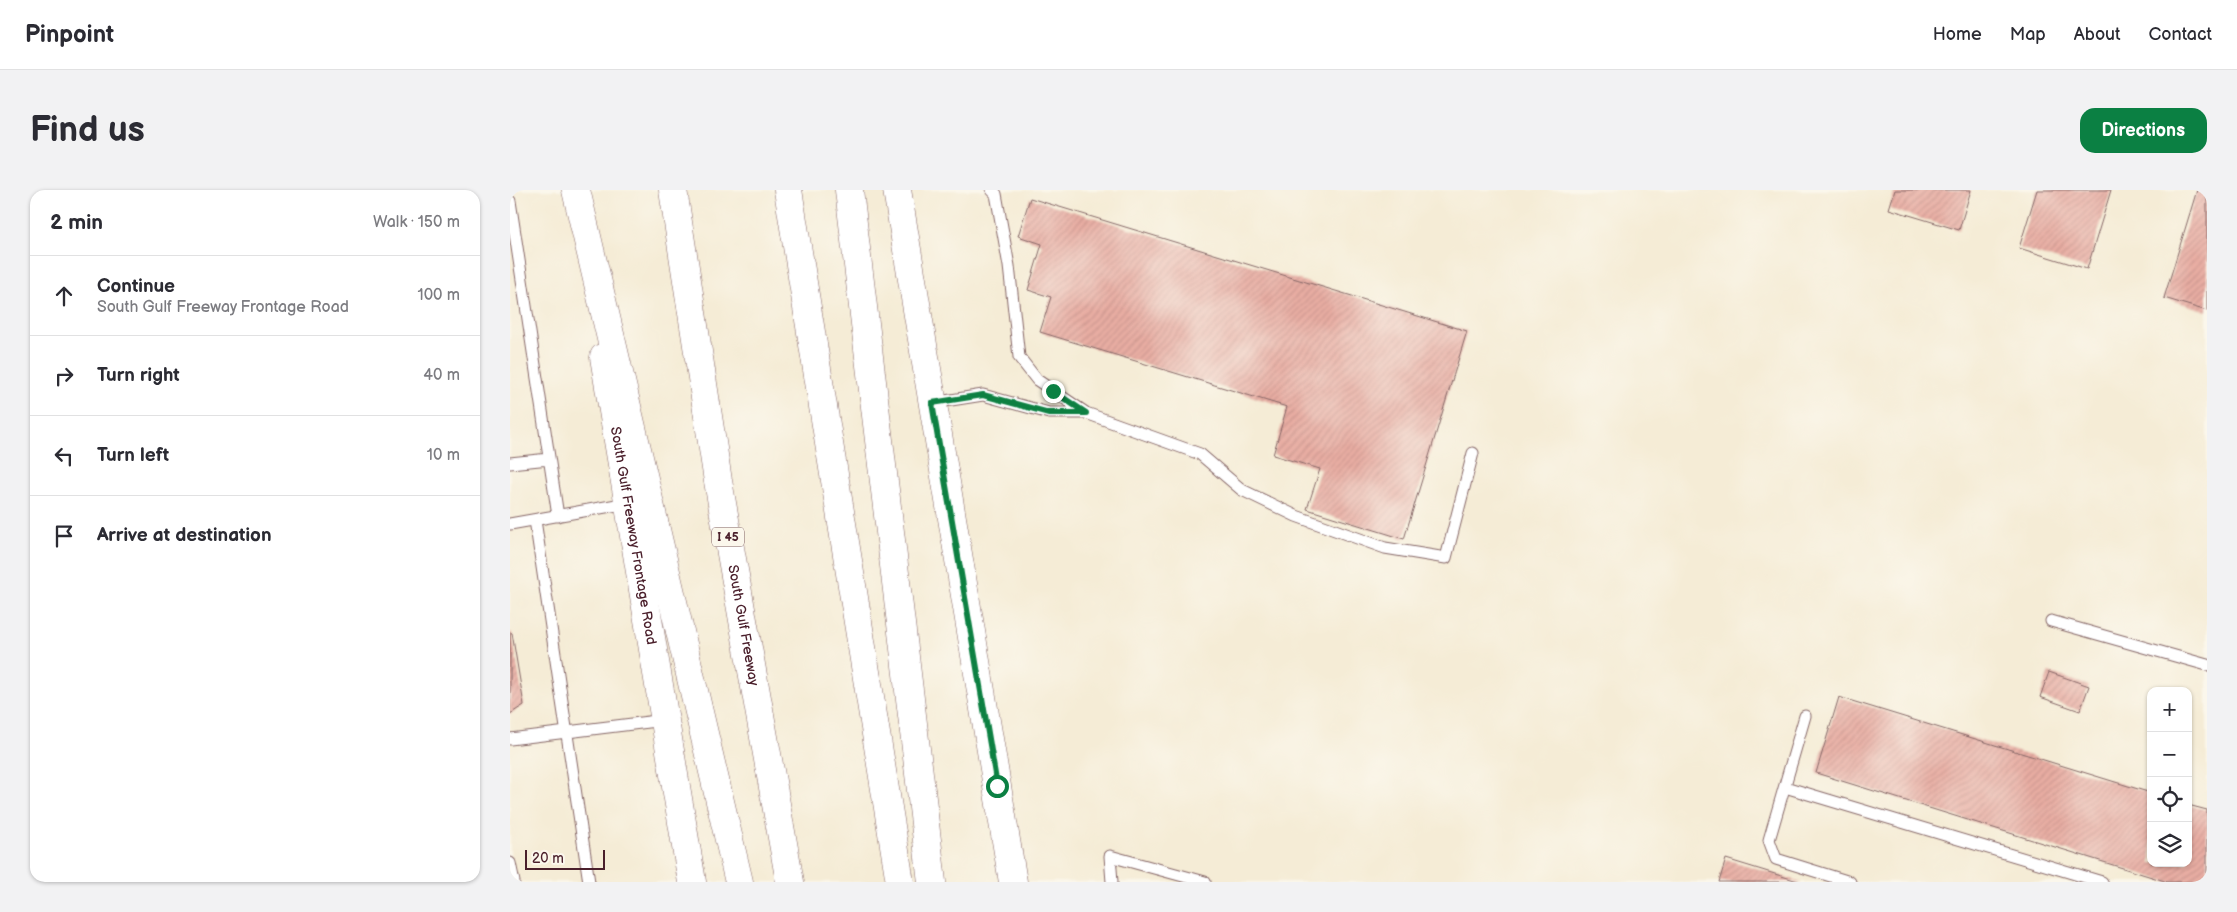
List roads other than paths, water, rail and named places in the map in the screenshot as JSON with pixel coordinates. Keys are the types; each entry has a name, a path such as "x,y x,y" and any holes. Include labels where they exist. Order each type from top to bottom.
{"main road":[{"name":"South Gulf Freeway Frontage Road","path":"576,190 692,882"},
{"path":"576,190 739,882"},
{"name":"South Gulf Freeway","path":"673,190 718,481 790,882"},
{"path":"788,190 900,882"},
{"path":"849,190 932,882"},
{"path":"896,190 1013,882"}],"lane":[{"path":"992,190 996,194 1010,266 1019,357 1037,380 1086,413 1200,454 1242,490 1296,516 1385,548 1446,558 1473,453"},
{"path":"510,201 514,257 550,459 558,516"},
{"path":"932,403 983,395 1049,413 1086,413"},
{"path":"510,464 550,459"},
{"path":"510,524 628,503"},
{"path":"535,520 589,882"},
{"path":"2051,621 2207,665"},
{"path":"1805,716 1769,840 1776,859 1850,882"},
{"path":"510,739 665,720"},
{"path":"1785,787 2102,882"},
{"path":"1112,882 1110,856 1205,882"},
{"path":"510,863 514,882"}]}
